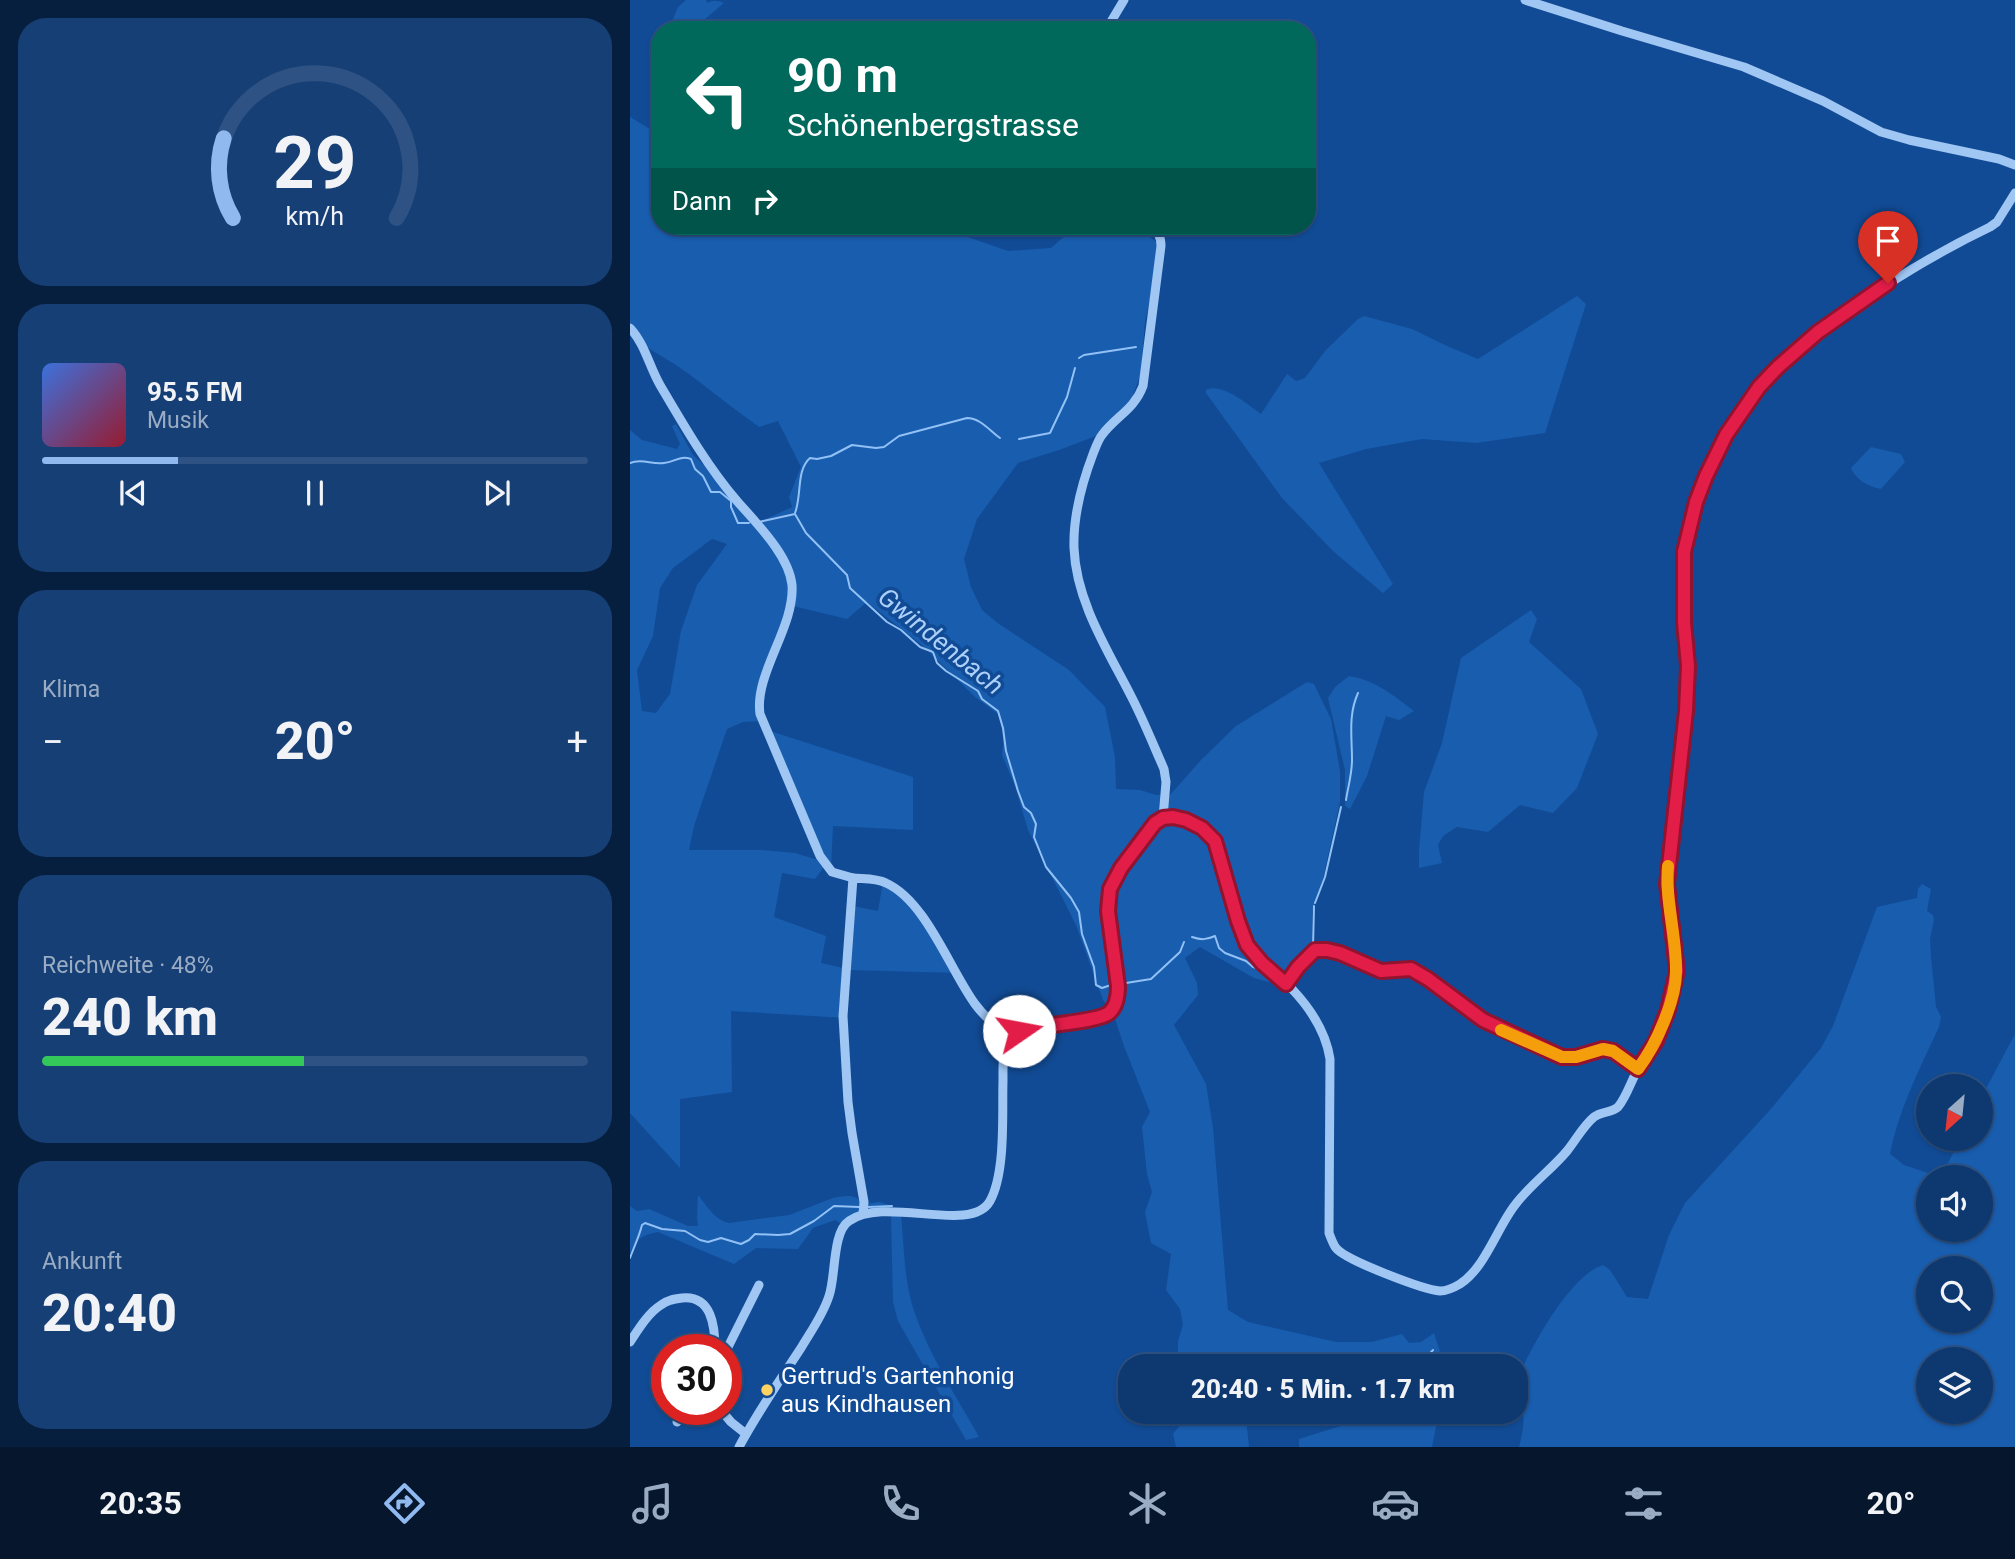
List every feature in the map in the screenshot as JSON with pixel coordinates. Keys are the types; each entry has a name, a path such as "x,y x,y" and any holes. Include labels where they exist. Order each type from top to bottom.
{"street":[{"path":"1111,21 1124,0"},
{"path":"1525,0 1744,67 1823,102 1881,132 2015,165"},
{"path":"739,1447 825,1307 834,1279 838,1237 848,1221 863,1214 892,1211 963,1215 985,1208 994,1192 999,1168 1004,1055 1011,1037 1029,1028 1100,1017 1112,1009 1117,999 1118,986 1108,911 1110,889 1121,868 1147,832 1163,818 1186,820 1202,828 1213,838 1247,945 1262,963 1292,990 1317,1023 1329,1049 1329,1223 1332,1241 1342,1254 1363,1264 1441,1291 1460,1284 1472,1274 1518,1201 1567,1151 1595,1116 1618,1107 1656,1041 1668,1010 1677,971 1667,884 1688,677 1684,622 1684,552 1696,502 1726,435 1759,387 1818,332 1923,261 1990,227 1997,222 2015,193"},
{"path":"1159,235 1161,240 1143,386 1133,405 1105,431 1097,444 1078,508 1074,550 1078,579 1086,605 1164,769 1166,782 1163,818"},
{"path":"630,328 639,340 659,383 718,477 769,539 788,570 792,586 791,599 761,694 760,715 820,856 832,872 853,878 882,881 906,898 937,940 977,1007 1011,1037"},
{"path":"853,878 843,1016 848,1102 864,1202 863,1214"},
{"path":"1286,984 1315,950 1340,953 1381,971 1411,969 1483,1020 1562,1057 1576,1057 1603,1049 1613,1051 1638,1069"},
{"path":"734,1334 759,1285"},
{"path":"630,1342 660,1305 668,1300 686,1298 700,1302 706,1308 715,1334"},
{"path":"735,1425 746,1434"}],"shaded area":[{"path":"686,0 724,3 700,21 672,21 678,7"},
{"path":"630,117 651,130 651,235 962,235 1008,251 1051,248 1066,235 1147,235 1162,246 1145,322 1141,373 1131,401 1121,417 1096,436 1018,463 977,519 964,559 971,587 982,610 1069,670 1105,707 1115,757 1116,789 1170,795 1236,726 1307,682 1314,684 1331,719 1340,771 1340,802 1323,879 1312,912 1312,949 1279,985 1254,978 1200,947 1185,958 1197,983 1198,995 1174,1025 1206,1084 1213,1128 1228,1310 1248,1322 1336,1342 1372,1342 1402,1334 1409,1343 1421,1342 1434,1333 1441,1354 1178,1354 1178,1341 1183,1325 1180,1309 1166,1290 1171,1254 1151,1243 1145,1212 1152,1192 1147,1174 1142,1127 1150,1112 1113,1013 1103,1000 1076,925 1028,830 1015,786 1002,755 1004,735 998,714 975,697 923,646 867,602 847,619 793,606 764,694 762,708 765,721 743,722 727,729 694,826 689,850 762,850 795,853 818,860 770,731 913,777 913,830 833,826 831,868 824,867 815,879 782,873 774,917 826,936 821,963 843,968 848,905 878,911 883,881 908,898 959,973 849,970 846,1018 731,1011 732,1092 680,1099 680,1168 630,1113 630,430 642,440 677,449 680,444 672,426 676,424 693,455 759,522 792,507 789,497 801,467 778,421 759,427 689,374 630,335","holes":["712,539 727,544 697,585 681,631 670,694 656,713 642,711 637,670 653,636 660,588 673,568"]},
{"path":"1577,296 1586,304 1545,433 1476,443 1422,439 1366,449 1319,463 1393,584 1383,593 1334,552 1282,498 1206,393 1206,390 1212,388 1220,389 1261,414 1287,374 1296,381 1305,378 1325,351 1364,316 1412,329 1478,359"},
{"path":"1871,447 1901,454 1905,462 1881,489 1863,482 1851,468"},
{"path":"1531,610 1537,619 1529,642 1581,689 1598,734 1577,788 1553,813 1520,805 1488,832 1457,827 1443,836 1438,845 1442,863 1419,868 1424,792 1442,743 1461,658"},
{"path":"1349,676 1375,685 1414,711 1399,720 1386,716 1367,776 1350,809 1345,806 1345,770 1328,698 1335,687"},
{"path":"1922,884 1931,889 1927,911 1933,915 1934,920 1930,939 1931,957 1936,1007 1941,1017 1904,1105 1890,1154 1904,1165 1916,1169 1916,1242 1993,1242 1993,1165 1947,1165 1954,1152 1993,1152 1993,1075 2015,1034 2015,1447 1519,1447 1524,1424 1528,1424 1528,1356 1555,1310 1579,1281 1603,1265 1610,1270 1627,1297 1648,1299 1669,1235 1685,1203 1770,1110 1821,1048 1833,1026 1877,907 1917,898"},
{"path":"698,1195 715,1216 729,1223 789,1215 845,1196 857,1198 862,1204 879,1202 890,1205 892,1209 841,1224 835,1220 813,1228 798,1249 756,1248 734,1264 658,1232 640,1238 630,1254 630,1206 637,1211 649,1209 688,1226 698,1226"},
{"path":"891,1214 901,1214 908,1288 920,1327 979,1437 966,1440 898,1321 893,1302"},
{"path":"1181,1424 1247,1424 1249,1447 1176,1447 1173,1434"},
{"path":"1347,1424 1437,1424 1432,1447 1299,1447 1299,1439"}],"waterway":[{"path":"1079,358 1136,347"},
{"path":"1019,439 1050,433 1067,397 1075,368"},
{"path":"795,513 801,476 810,458 831,456 852,445 884,447 899,436 967,418 980,422 1000,438"},
{"name":"Gwindenbach","path":"630,463 691,459 711,492 720,492 731,501 738,523 749,523"},
{"name":"Gwindenbach","path":"759,522 795,514 806,533 847,575 850,588 887,622 920,647 933,652 937,663 978,691 982,699 998,711 1018,791 1024,807 1031,813 1036,824 1034,837 1046,867 1079,912 1082,934 1094,967 1096,985 1102,988 1111,985"},
{"path":"1346,800 1352,765 1352,718 1358,693"},
{"path":"1315,903 1325,877 1341,807"},
{"path":"1313,947 1314,906"},
{"path":"1192,937 1204,939 1215,936 1219,948 1225,953 1260,969"},
{"name":"Gwindenbach","path":"1126,983 1151,979 1180,952 1184,942"},
{"path":"1277,971 1288,974"},
{"path":"630,1258 645,1223 662,1229 685,1231 708,1242 721,1238 741,1244 755,1234 790,1234 834,1206 859,1207"},
{"path":"868,1207 892,1206"},
{"path":"1430,1354 1433,1350"}],"slow traffic":[{"path":"1501,1030 1562,1057 1576,1057 1603,1049 1613,1051 1638,1069 1656,1041 1668,1010 1677,971 1667,884 1668,866"}],"place":[{"name":"Gertrud's Gartenhonig aus Kindhausen","path":"767,1390"}],"route":[{"path":"1019,1031 1100,1017 1112,1009 1117,999 1118,986 1107,903 1110,889 1121,868 1147,832 1159,820 1173,817 1202,828 1215,841 1247,945 1256,957 1286,984 1315,950 1327,950 1353,957 1381,971 1411,969 1483,1020 1562,1057 1576,1057 1603,1049 1613,1051 1638,1069 1656,1041 1668,1010 1677,971 1667,884 1686,711 1688,666 1683,561 1696,502 1715,455 1741,410 1759,387 1818,332 1888,283"}]}
